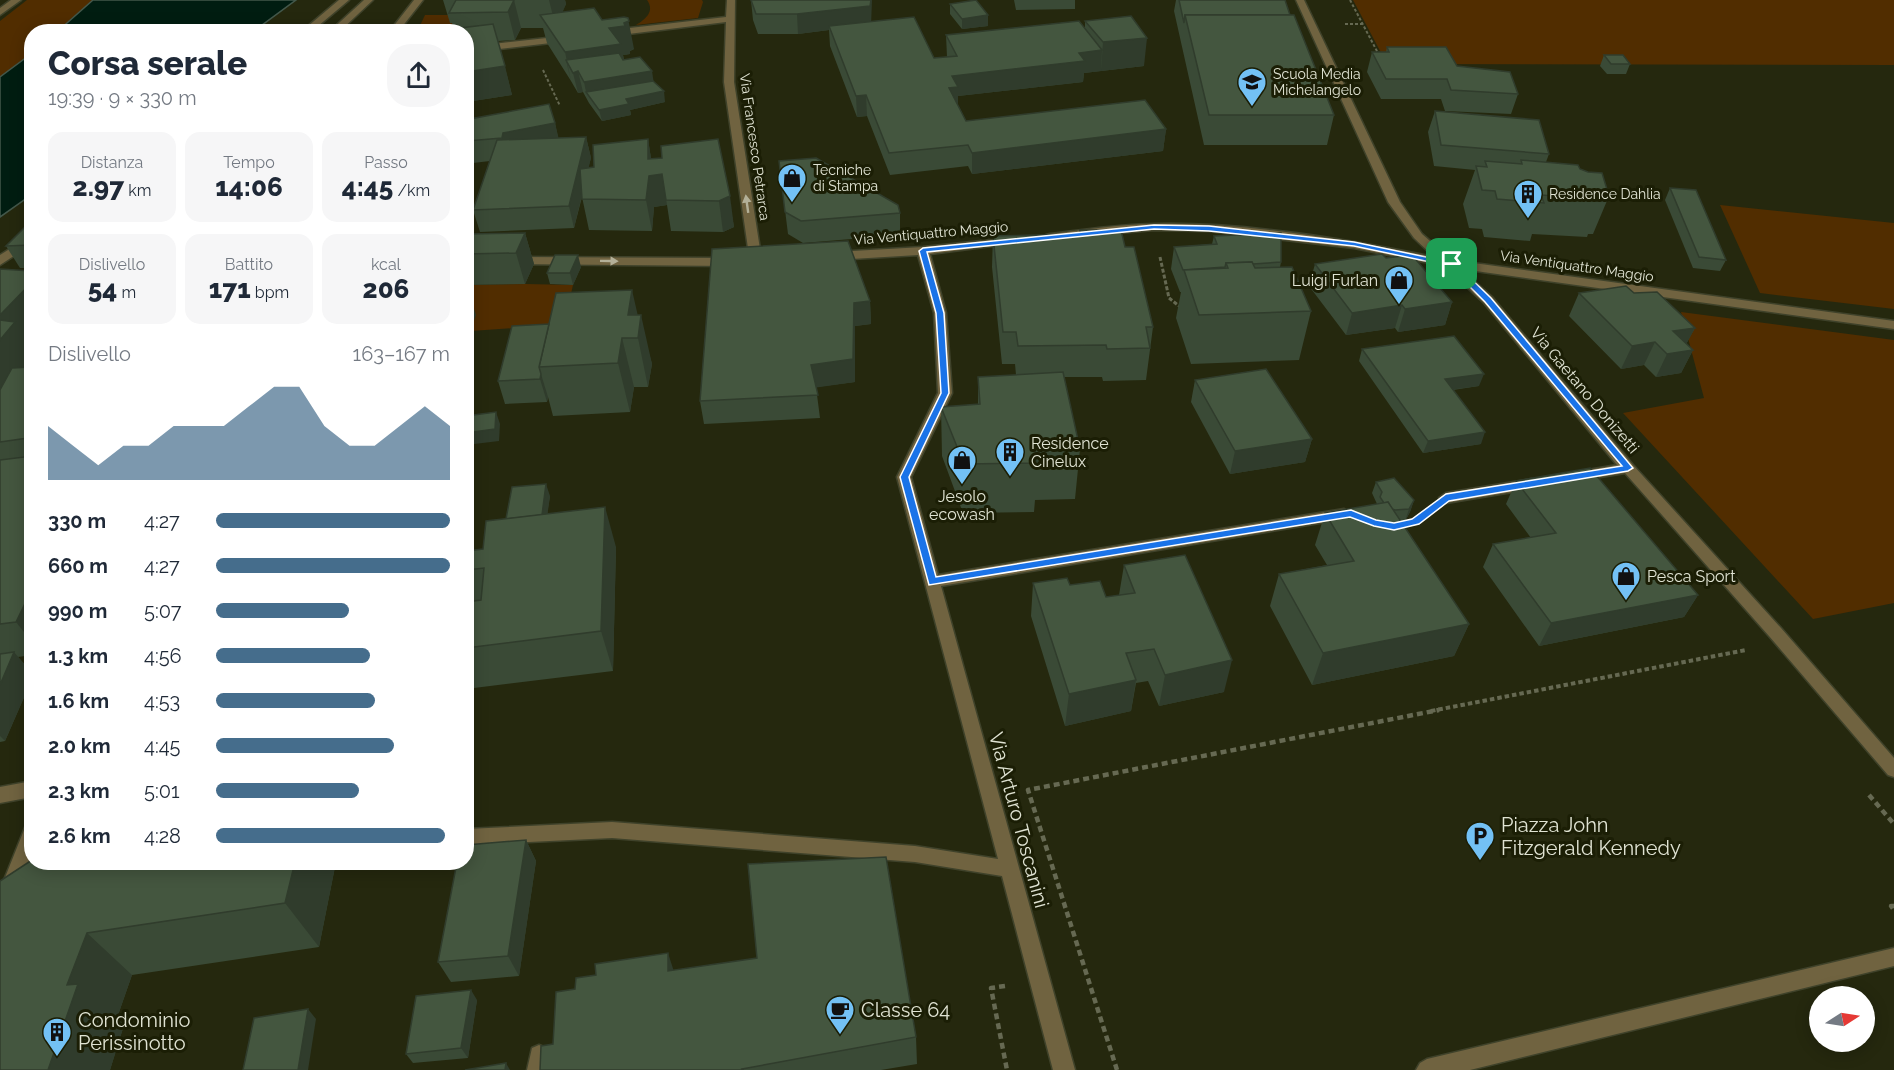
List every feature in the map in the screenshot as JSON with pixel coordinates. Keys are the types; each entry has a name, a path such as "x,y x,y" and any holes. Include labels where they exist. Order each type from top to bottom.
{"street":[{"path":"0,12 16,0"},
{"path":"315,24 345,0"},
{"path":"342,24 369,0"},
{"path":"399,24 419,0"},
{"name":"Via Francesco Petrarca","path":"496,261 760,261 729,82 731,0"},
{"name":"Via Gaetano Donizetti","path":"1300,0 1394,202 1419,236 1452,264 1488,300 1628,468 1775,632 1894,770"},
{"path":"603,34 729,19"},
{"path":"474,49 580,37"},
{"name":"Via Ventiquattro Maggio","path":"820,257 923,251 1154,227 1209,228 1354,244 1452,264 1894,325"},
{"path":"0,261 24,244"},
{"name":"Via Arturo Toscanini","path":"923,251 940,313 945,393 904,477 1064,1070"},
{"path":"1446,498 1628,468"},
{"path":"932,582 1351,513"},
{"path":"0,795 24,790"},
{"path":"474,837 612,830 915,854 1010,869"},
{"path":"0,915 24,853"},
{"path":"8,896 31,892"},
{"path":"1427,1070 1894,957"}],"path":[{"path":"530,42 560,106"},
{"path":"1154,227 1168,298 1179,306 1186,305"},
{"path":"1351,513 1374,523 1394,526 1415,521 1446,498"},
{"path":"1118,1070 1028,790 1747,650"},
{"path":"992,988 1007,1070"}],"shaded area":[{"path":"27,0 93,0 66,24 24,24 24,59 0,77 0,21"},
{"path":"93,0 296,0 263,24 66,24"},
{"path":"647,0 702,0 703,2 698,18 636,25 650,11"},
{"path":"1353,0 1894,0 1894,65 1387,64"},
{"path":"425,15 454,15 467,23 466,24 421,24"},
{"path":"24,59 24,200 0,217 0,77"},
{"path":"1720,205 1894,223 1894,309 1760,293"},
{"path":"474,285 573,285 559,347 530,327 474,331"},
{"path":"1681,312 1894,340 1894,603 1813,619 1623,413 1704,398"}],"building":[{"path":"456,0 514,0 508,12 449,13"},
{"path":"751,0 871,0 870,6 797,14 756,14"},
{"path":"976,0 988,15 962,19 950,4"},
{"path":"1179,0 1285,0 1290,15 1185,15 1184,23"},
{"path":"594,8 602,20 628,18 629,21 624,23 625,26 609,28 621,44 565,52 540,15"},
{"path":"1185,15 1294,15 1334,115 1209,115"},
{"path":"1131,16 1147,38 1103,42 1085,21"},
{"path":"914,17 934,58 957,56 946,35 1079,21 1102,50 1079,53 1085,61 952,76 958,87 949,88 966,121 1145,100 1166,129 972,153 968,145 889,153 866,95 856,96 829,26"},
{"path":"493,24 505,66 474,71 474,26"},
{"path":"1387,47 1446,47 1457,66 1510,72 1518,94 1451,90 1447,79 1386,79 1372,52 1389,52"},
{"path":"619,53 623,60 640,57 652,71 584,82 578,71 573,73 566,60"},
{"path":"1604,55 1623,55 1630,64 1611,64"},
{"path":"653,81 664,91 626,99 629,104 599,110 586,92"},
{"path":"549,104 555,123 503,133 502,138 474,140 474,118"},
{"path":"1435,111 1539,120 1549,154 1441,145"},
{"path":"586,137 569,206 474,210 497,140"},
{"path":"648,139 648,159 662,158 661,146 718,139 730,196 719,201 666,200 662,174 649,176 646,200 582,199 580,169 594,167 593,145"},
{"path":"816,158 898,205 900,213 801,221 785,212 779,161"},
{"path":"1521,160 1578,165 1580,169 1588,172 1602,173 1609,196 1601,195 1603,199 1541,195 1544,203 1497,199 1495,191 1482,190 1476,166 1487,167 1485,161 1522,164"},
{"path":"1670,188 1696,190 1726,260 1699,257"},
{"path":"24,228 24,245 6,246"},
{"path":"1080,230 1121,230 1125,247 1134,247 1153,327 1146,327 1150,348 1107,349 1106,345 1018,346 1016,332 1003,332 993,236 1080,234"},
{"path":"525,233 516,253 474,254 474,234"},
{"path":"1281,233 1281,262 1226,263 1225,267 1183,270 1174,247 1217,244 1214,236"},
{"path":"848,241 870,301 854,303 853,359 811,365 818,395 700,401 712,249"},
{"path":"1382,254 1386,258 1412,255 1452,302 1405,309 1402,305 1352,313 1315,264"},
{"path":"555,255 578,255 570,273 547,273"},
{"path":"1252,262 1255,268 1292,267 1311,311 1199,315 1184,270 1228,268 1226,263"},
{"path":"0,269 24,270 24,290 0,315"},
{"path":"1626,286 1634,293 1657,292 1695,328 1673,331 1693,350 1667,354 1655,342 1632,346 1579,293"},
{"path":"632,290 628,315 641,315 638,338 622,338 618,363 539,367 556,293"},
{"path":"0,320 15,322 0,340"},
{"path":"549,324 539,367 540,379 498,381 512,326"},
{"path":"1454,336 1484,374 1445,379 1485,432 1428,441 1362,349"},
{"path":"24,367 24,439 0,442 0,390 12,368"},
{"path":"1266,369 1312,439 1235,451 1195,380"},
{"path":"1063,372 1080,449 1035,450 1037,463 964,464 941,407 980,404 978,377"},
{"path":"496,412 495,429 474,432 474,415"},
{"path":"24,457 24,606 16,622 0,624 0,460"},
{"path":"1590,468 1698,595 1551,623 1493,544 1556,533 1516,481"},
{"path":"1394,478 1414,500 1409,509 1392,509 1388,502 1384,503 1380,497 1382,492 1376,482"},
{"path":"546,484 542,515 506,519 512,487"},
{"path":"1388,502 1469,624 1323,653 1279,574 1354,561 1325,513"},
{"path":"605,507 601,631 474,647 474,601 481,600 484,568 474,569 474,550 483,549 486,521"},
{"path":"1185,555 1232,660 1165,675 1154,649 1126,653 1136,680 1069,694 1033,583 1067,578 1070,585 1100,581 1106,597 1135,593 1124,565"},
{"path":"14,652 0,685 0,654"},
{"path":"526,840 508,956 438,962 455,870 474,870 474,844"},
{"path":"886,857 916,1037 743,1070 540,1070 541,1046 553,1044 556,992 575,989 576,978 596,975 595,964 668,953 668,971 757,958 748,864"},
{"path":"24,865 24,870 293,870 285,903 87,933 67,985 78,984 48,1070 0,1070 0,881"},
{"path":"471,990 461,1048 406,1054 416,996"},
{"path":"308,1009 298,1070 243,1070 254,1018"},
{"path":"506,1063 505,1070 465,1070"}],"place":[{"name":"Scuola Media Michelangelo","path":"1252,108"},
{"name":"Tecniche di Stampa","path":"792,204"},
{"name":"Residence Dahlia","path":"1528,220"},
{"name":"Luigi Furlan","path":"1399,306"},
{"name":"Residence Cinelux","path":"1010,478"},
{"name":"Jesolo ecowash","path":"962,486"},
{"name":"Pesca Sport","path":"1626,602"},
{"name":"Piazza John Fitzgerald Kennedy","path":"1480,862"},
{"name":"Classe 64","path":"840,1036"},
{"name":"Condominio Perissinotto","path":"57,1058"}],"route":[{"path":"1154,227 1209,228 1354,244 1452,264 1488,300 1628,468 1446,498 1415,521 1394,526 1374,523 1351,513 932,582 904,477 945,393 940,313 923,251 1102,230 1154,227"}]}
